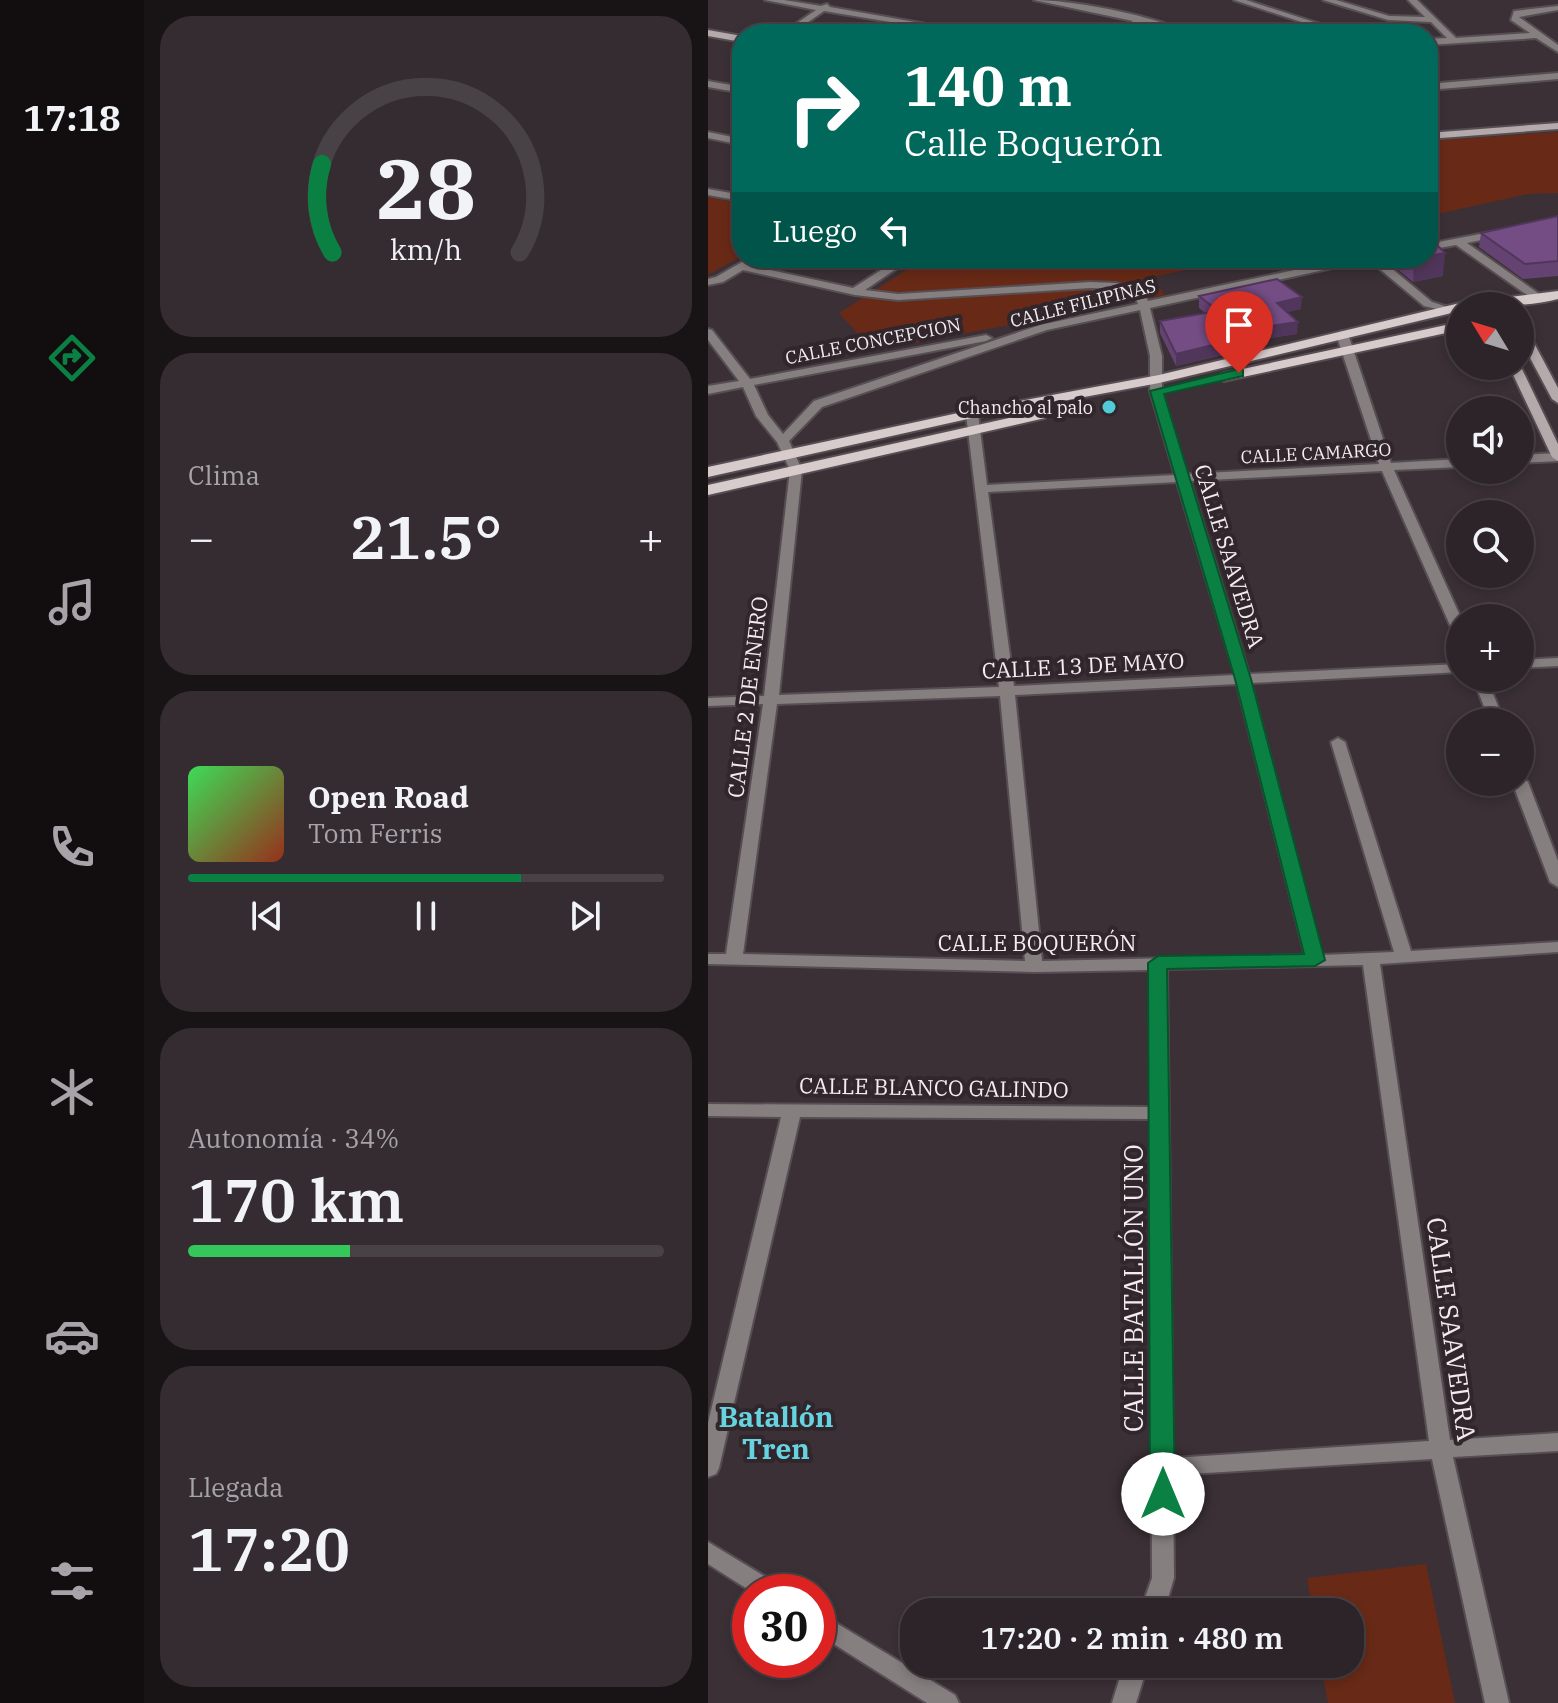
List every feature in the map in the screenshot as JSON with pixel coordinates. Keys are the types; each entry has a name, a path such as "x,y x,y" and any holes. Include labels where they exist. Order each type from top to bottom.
{"main road":[{"path":"708,33 732,37"},
{"path":"708,41 729,37"},
{"path":"1438,135 1558,126"},
{"path":"1534,301 1558,295"},
{"path":"1534,304 1541,300"},
{"path":"1158,385 1342,334 1446,313"},
{"path":"708,472 786,448 973,422 1446,329"},
{"path":"1534,354 1558,399"},
{"path":"1522,380 1558,457"},
{"path":"708,490 796,470 973,422"}],"street":[{"path":"769,0 917,24"},
{"path":"800,24 836,0"},
{"path":"1047,0 1154,24"},
{"path":"1238,0 1315,24"},
{"path":"1327,0 1388,18 1432,20"},
{"path":"1412,0 1436,24"},
{"path":"1526,0 1514,18 1517,23 1555,45"},
{"path":"1517,13 1558,8"},
{"path":"1135,24 1142,20"},
{"path":"1438,25 1454,40"},
{"path":"1438,41 1537,35"},
{"path":"1438,86 1558,76"},
{"path":"708,84 732,88"},
{"path":"708,135 732,140"},
{"path":"708,192 732,196"},
{"path":"1438,245 1517,230"},
{"path":"1458,241 1541,300"},
{"path":"713,281 740,268"},
{"path":"747,268 855,292 921,297 1090,285 1116,286 1139,293 1145,305"},
{"path":"855,292 892,268"},
{"name":"CALLE FILIPINAS","path":"786,448 818,404 1044,327 1319,268"},
{"path":"1385,268 1428,304 1446,308"},
{"name":"CALLE SAAVEDRA","path":"1145,305 1158,385 1180,479 1243,679 1315,960"},
{"name":"CALLE CONCEPCION","path":"708,390 1044,327"},
{"name":"CALLE 2 DE ENERO","path":"708,332 747,383 762,416 786,448 796,470 771,698 734,960"},
{"path":"1342,334 1386,467 1447,604"},
{"path":"973,422 1007,691 1034,967"},
{"path":"1534,458 1558,457"},
{"name":"CALLE CAMARGO","path":"982,489 1446,464"},
{"path":"1534,663 1558,662"},
{"name":"CALLE 13 DE MAYO","path":"708,702 1007,691 1446,669"},
{"path":"1338,742 1404,957"},
{"path":"1525,796 1558,882"},
{"name":"CALLE BOQUERÓN","path":"708,959 1034,967 1371,959 1558,947"},
{"name":"CALLE SAAVEDRA","path":"1371,959 1441,1451 1497,1703"},
{"name":"CALLE BATALLÓN UNO","path":"1157,1598 1163,1578 1158,963"},
{"name":"CALLE BLANCO GALINDO","path":"708,1110 1160,1113"},
{"path":"708,1468 792,1110"},
{"path":"1163,1467 1558,1442"},
{"path":"708,1552 743,1574"},
{"path":"836,1633 947,1703"},
{"path":"1124,1703 1132,1678"}],"shaded area":[{"path":"1558,132 1558,193 1528,194 1438,214 1438,140"},
{"path":"708,197 732,202 732,262 708,275"},
{"path":"909,268 1197,268 1151,277 1165,295 874,351 839,313"},
{"path":"1426,1564 1455,1703 1328,1703 1324,1678 1364,1678 1364,1598 1311,1598 1307,1578"}],"building":[{"path":"1558,216 1558,261 1525,264 1481,233"},
{"path":"1277,279 1302,297 1277,303 1298,322 1242,330 1249,336 1176,354 1160,321 1218,311 1199,296"}],"place":[{"name":"Chancho al palo","path":"1109,407"}],"district":[{"name":"Batallón Tren","path":"776,1432"}],"route":[{"path":"1163,1494 1158,963 1315,960 1243,679 1180,479 1156,391 1239,373"}]}
